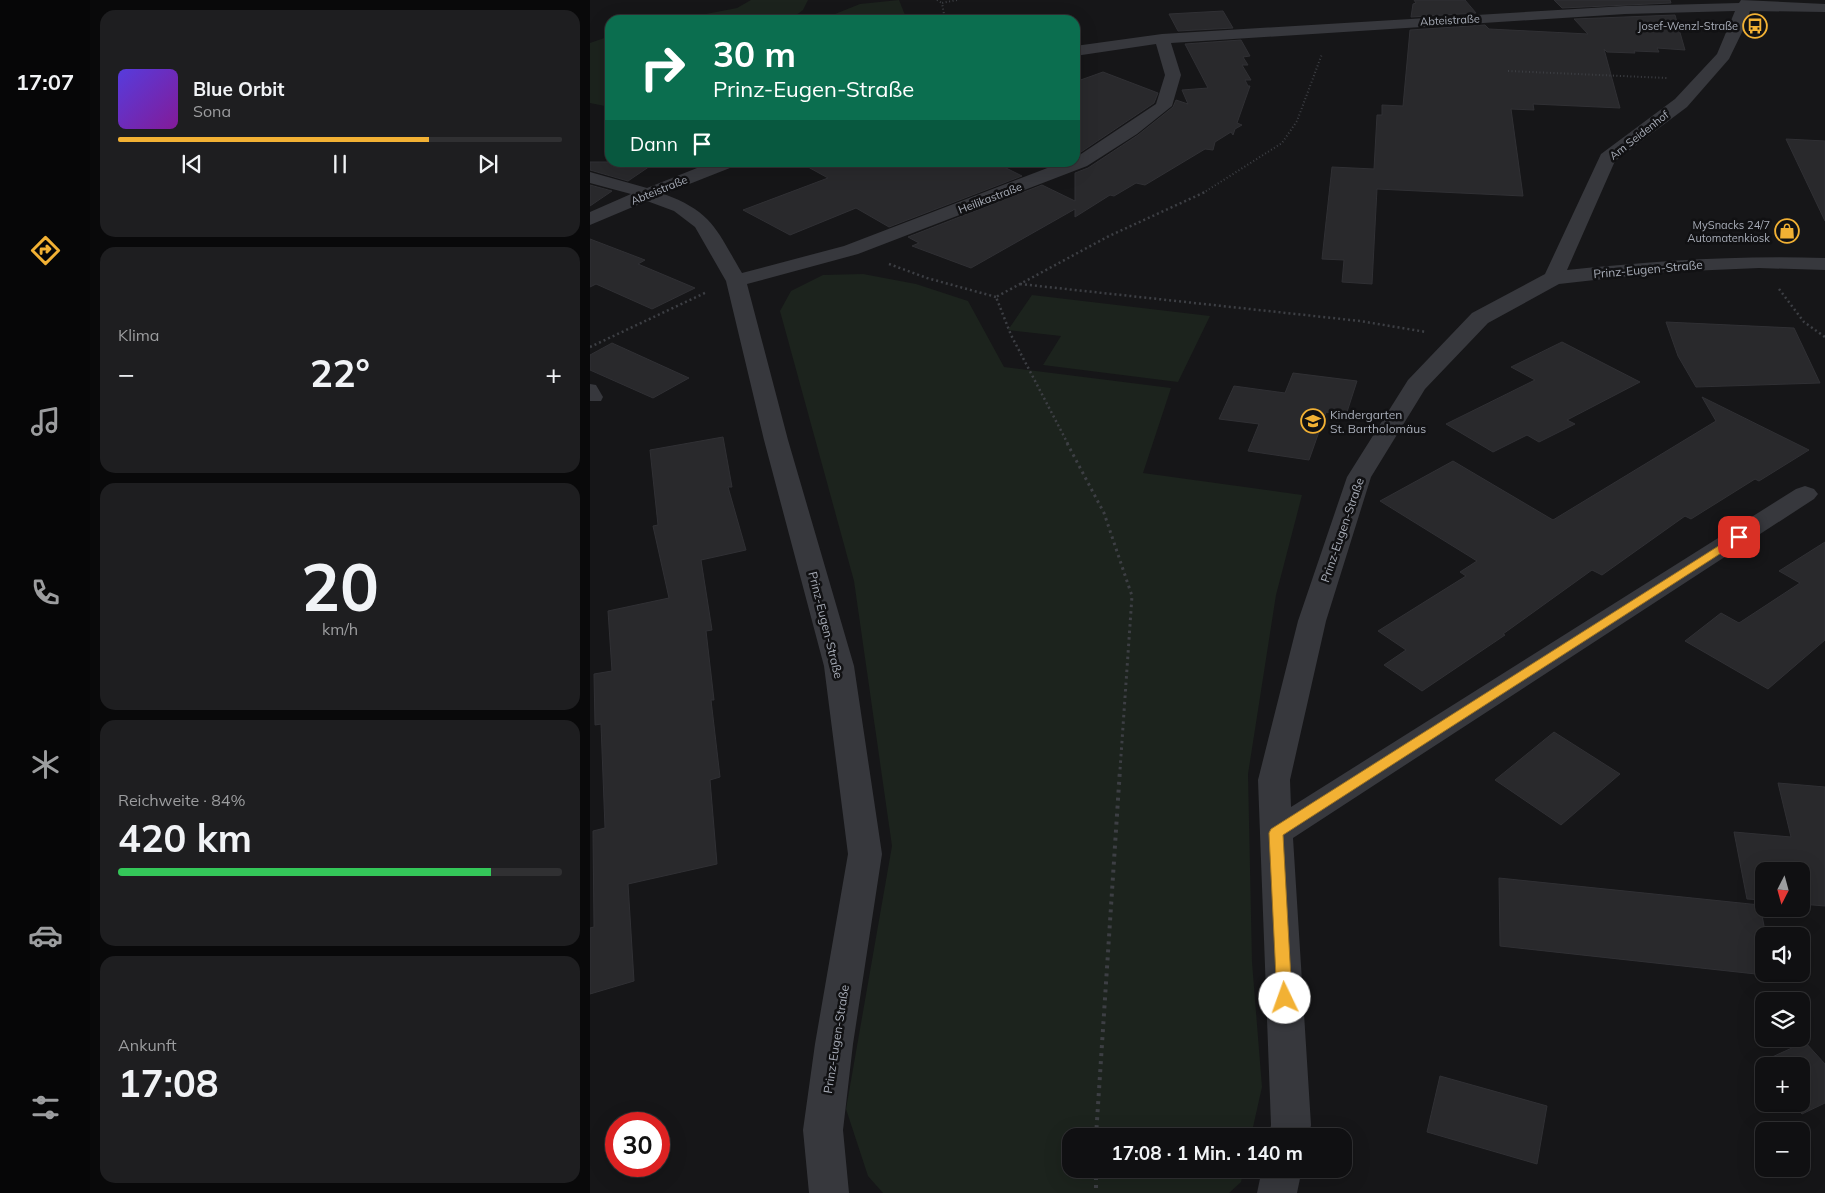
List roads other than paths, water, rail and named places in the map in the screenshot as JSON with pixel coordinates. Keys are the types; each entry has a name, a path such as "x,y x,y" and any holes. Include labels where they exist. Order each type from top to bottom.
{"street":[{"name":"Abteistraße","path":"1080,50 1162,39 1746,3 1825,8"},
{"name":"Am Seidenhof","path":"1554,278 1607,158 1681,103 1703,80 1724,56 1739,24 1746,3"},
{"name":"Heilikastraße","path":"1080,162 1131,130 1164,106 1173,75 1172,66 1162,39"},
{"name":"Abteistraße","path":"590,219 716,167"},
{"name":"Heilikastraße","path":"736,281 851,250 1067,167"},
{"name":"Prinz-Eugen-Straße","path":"590,177 647,194 681,207 703,224 736,281 776,440 839,666 866,854 834,1044 823,1130 829,1193"},
{"name":"Prinz-Eugen-Straße","path":"1291,1128 1274,780 1312,621 1359,477 1416,385 1480,318 1554,278 1666,266 1759,262 1825,264"},
{"path":"1276,833 1805,494"},
{"path":"1277,1193 1280,1178"}],"place":[{"name":"Josef-Wenzl-Straße","path":"1755,26"},
{"name":"MySnacks 24/7 Automatenkiosk","path":"1787,231"},
{"name":"Kindergarten St. Bartholomäus","path":"1313,421"}]}
